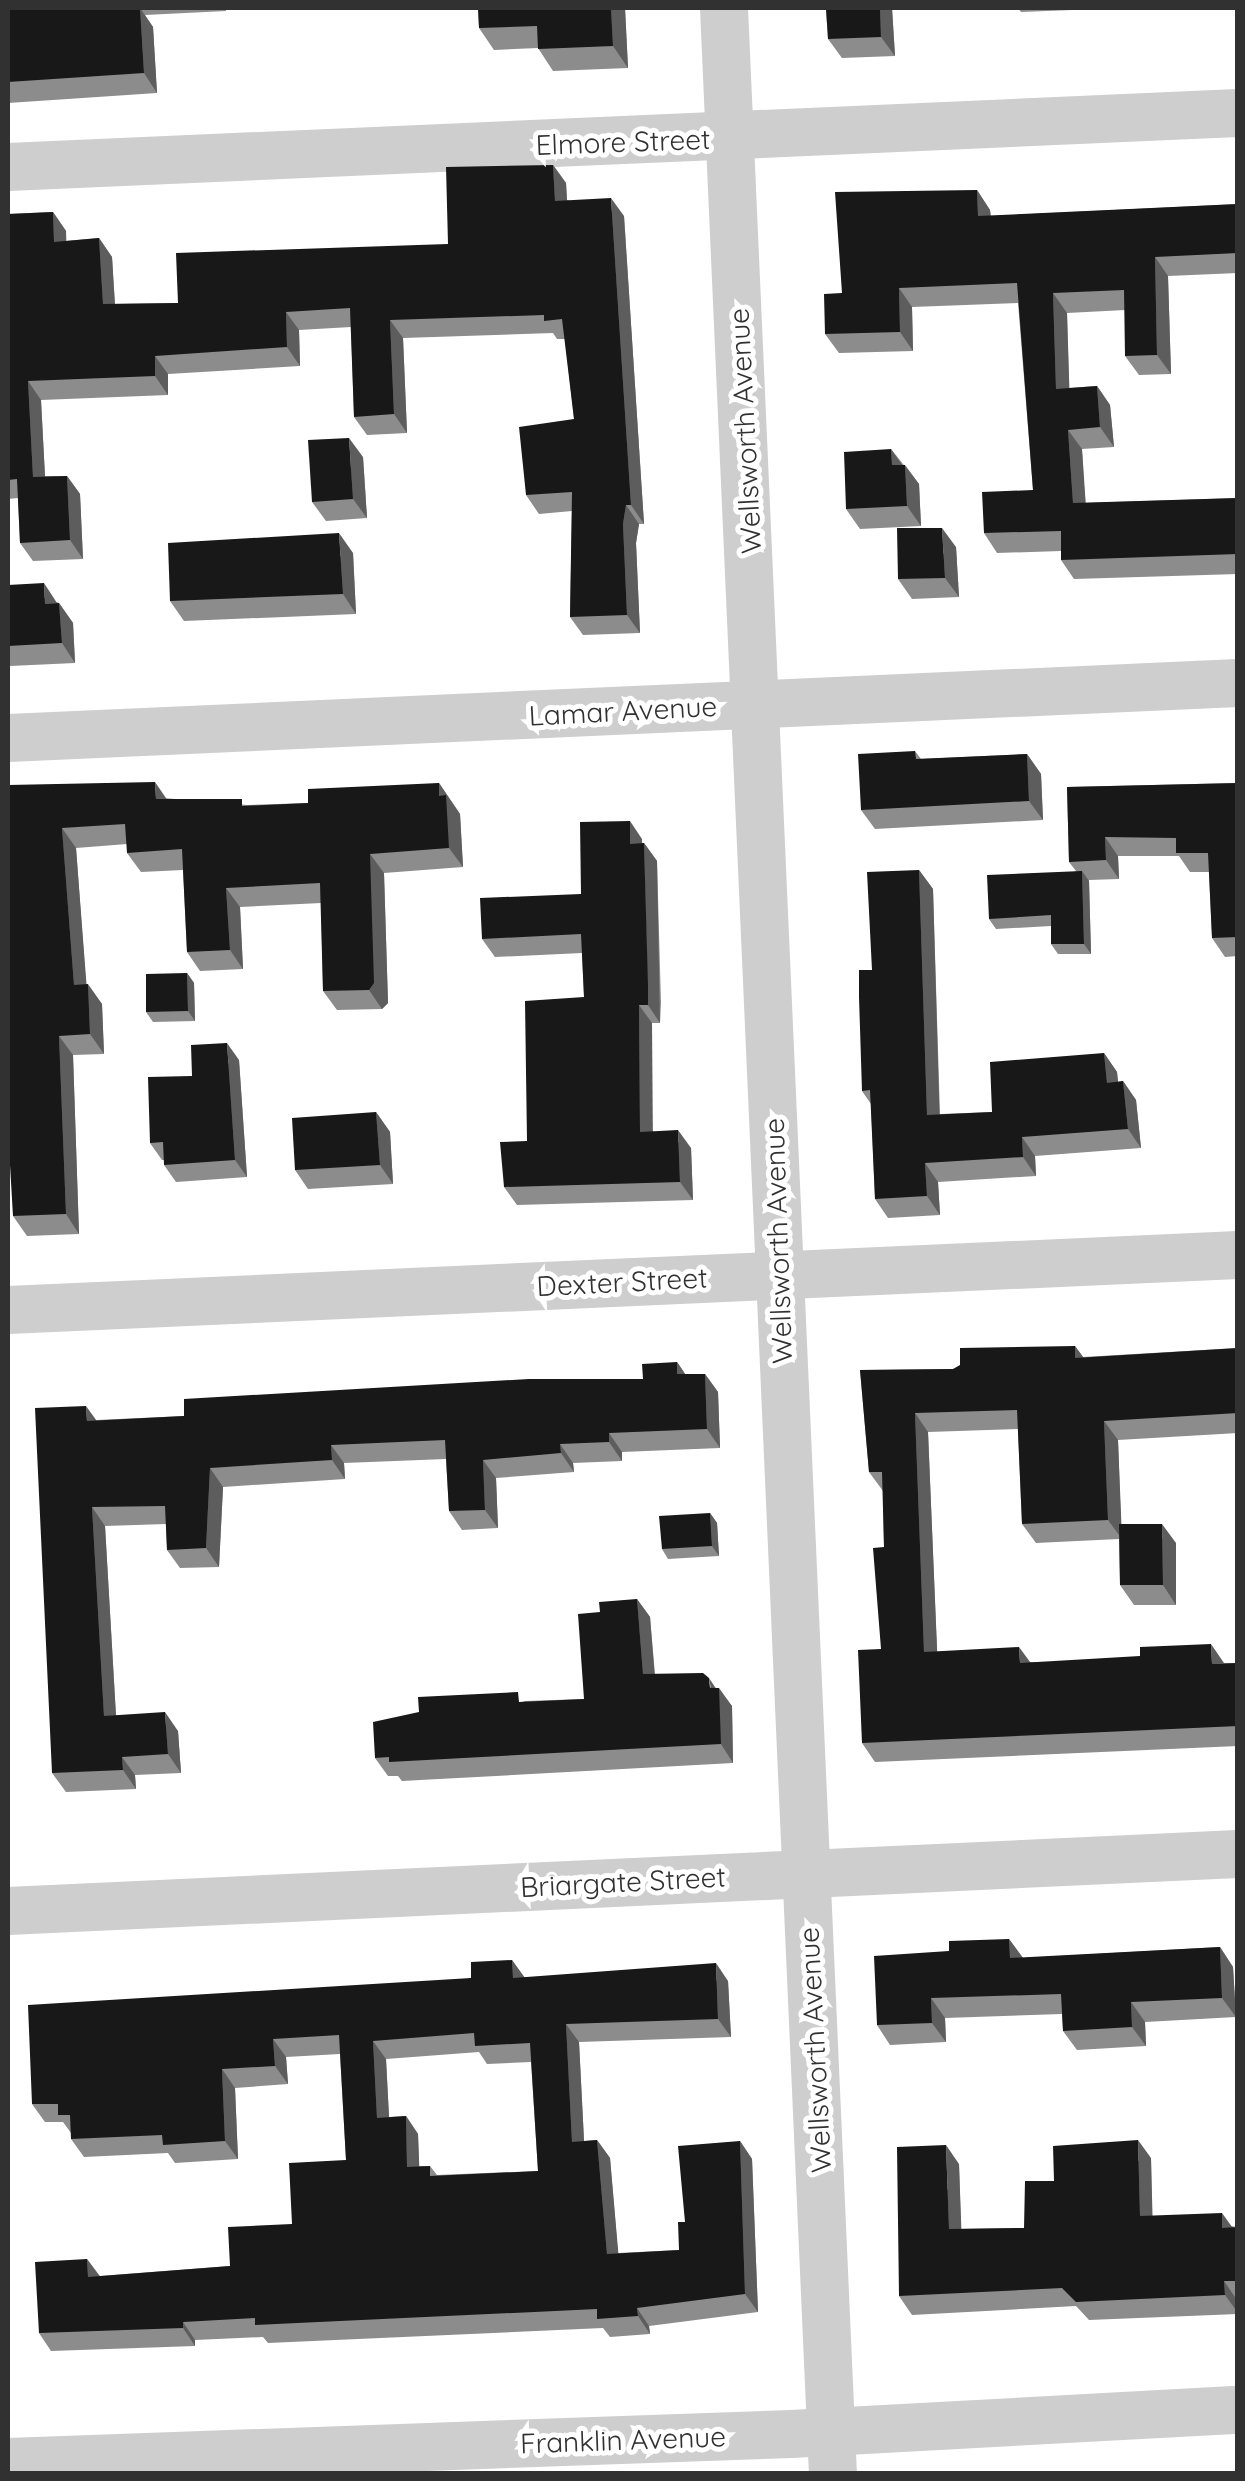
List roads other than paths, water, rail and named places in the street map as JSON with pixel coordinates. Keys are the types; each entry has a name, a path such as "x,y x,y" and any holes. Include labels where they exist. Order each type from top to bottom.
{"street":[{"name":"Wellsworth Avenue","path":"724,8 832,2451"},
{"name":"Elmore Street","path":"8,167 1238,114"},
{"name":"Lamar Avenue","path":"8,738 1238,683"},
{"name":"Dexter Street","path":"8,1310 1238,1256"},
{"name":"Briargate Street","path":"8,1911 807,1877 1238,1854"},
{"name":"Franklin Avenue","path":"8,2462 832,2451 1238,2410"}]}
